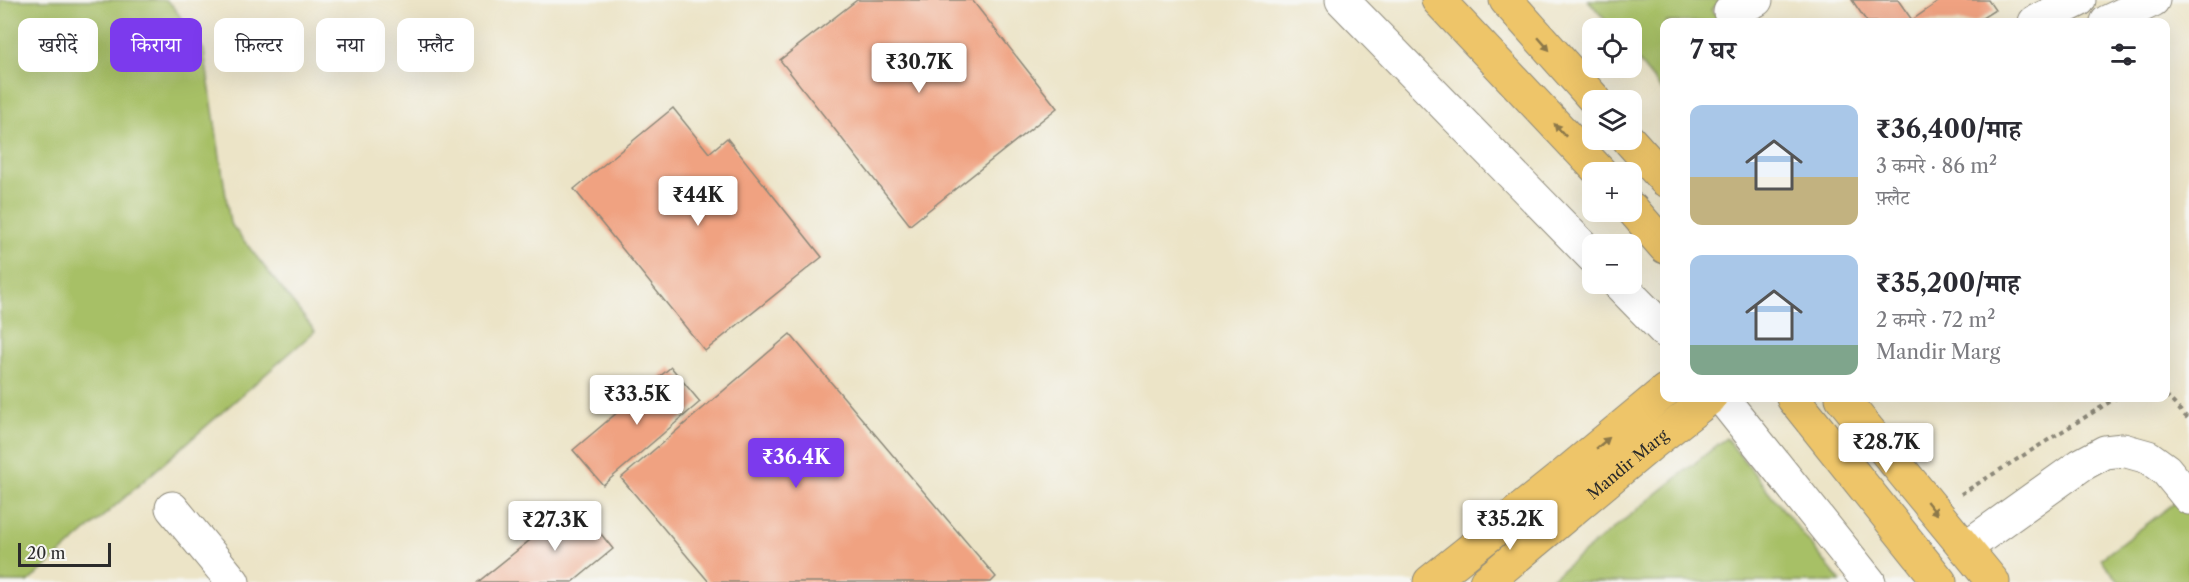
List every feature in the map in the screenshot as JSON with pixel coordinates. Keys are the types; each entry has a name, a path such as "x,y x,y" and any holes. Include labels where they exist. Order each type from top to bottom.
{"main road":[{"path":"1438,0 1591,162"},
{"path":"1506,0 1585,90"},
{"path":"1638,150 1660,174"},
{"path":"1642,221 1660,241"},
{"name":"Mandir Marg","path":"1567,494 1660,396"},
{"name":"Mandir Marg","path":"1567,494 1704,402"},
{"path":"1796,402 1940,582"},
{"path":"1845,402 1993,582"},
{"path":"1430,582 1567,494"},
{"path":"1486,582 1567,494"}],"street":[{"path":"1342,0 1582,246"},
{"path":"1737,18 1730,12 1756,0"},
{"path":"2044,18 2079,0"},
{"path":"2115,18 2153,0"},
{"path":"1629,294 1660,326"},
{"path":"1725,402 1869,582"},
{"path":"1965,548 2081,465 2104,453 2123,450 2148,457 2166,470 2189,498"},
{"path":"172,508 233,582"}],"path":[{"path":"2170,398 2187,412 2189,420"},
{"path":"1935,511 2110,402"}],"green space":[{"path":"0,0 166,0 181,18 110,18 110,72 202,72 202,47 230,223 315,331 28,582 0,582"},
{"path":"1588,0 1723,0 1711,10 1720,18 1660,18 1660,88 1642,65 1642,18 1603,18"},
{"path":"1726,438 1841,582 1547,582"},
{"path":"2189,492 2189,582 2119,582 2101,559"}],"building":[{"path":"857,0 972,0 1057,108 910,225 780,60"},
{"path":"1852,0 1898,0 1911,18 1864,18"},
{"path":"1941,0 1988,0 1995,10 1982,18 1915,18"},
{"path":"673,108 709,153 727,138 822,257 705,351 574,189"},
{"path":"790,334 996,577 991,582 709,582 621,478"},
{"path":"671,367 700,402 603,485 573,450"},
{"path":"576,503 613,549 573,582 478,582"}]}
